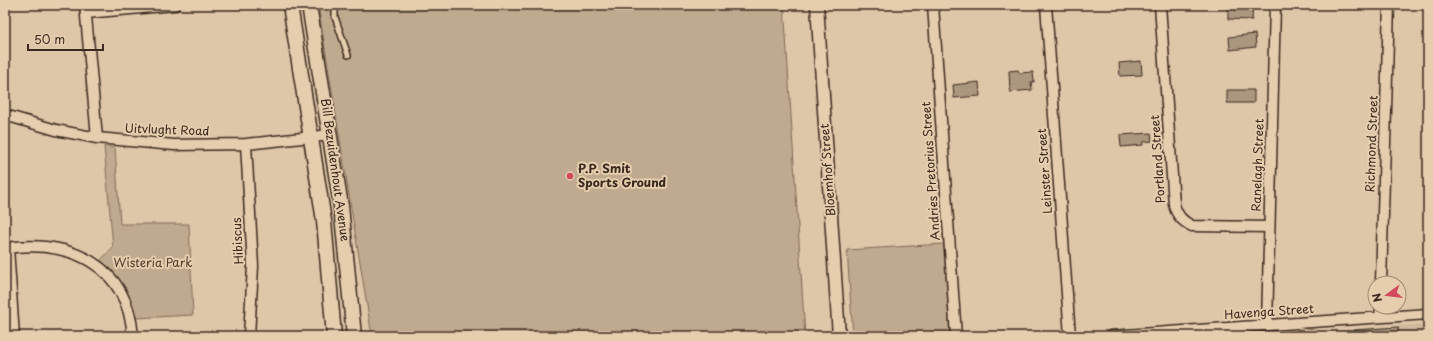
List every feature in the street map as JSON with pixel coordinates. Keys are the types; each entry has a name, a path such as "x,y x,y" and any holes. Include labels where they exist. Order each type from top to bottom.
{"main road":[{"name":"Bill Bezuidenhout Avenue","path":"290,5 312,137 324,221 334,336"},
{"name":"Bill Bezuidenhout Avenue","path":"309,5 345,237 354,336"}],"street":[{"path":"97,138 86,9 175,5"},
{"name":"Bloemhof Street","path":"817,5 840,336"},
{"name":"Andries Pretorius Street","path":"933,5 956,336"},
{"name":"Leinster Street","path":"1046,5 1070,336"},
{"name":"Portland Street","path":"1160,5 1174,204 1177,213 1182,220 1192,226 1269,227"},
{"name":"Ranelagh Street","path":"1267,325 1275,5"},
{"name":"Richmond Street","path":"1381,275 1389,5"},
{"name":"Uitvlught Road","path":"5,115 56,130 97,138 174,145 246,144 330,135"},
{"name":"Hibiscus","path":"246,144 252,266 249,336"},
{"path":"14,336 6,248 35,246 59,248 70,251 91,261 108,276 121,294 129,314 132,336"},
{"name":"Havenga Street","path":"1112,336 1267,325 1367,313"},
{"name":"Havenga Street","path":"1407,313 1428,314"}],"lane":[{"path":"335,5 335,17 348,55"}],"shaded area":[{"path":"1428,324 1428,336 1255,336"}],"green space":[{"name":"P.P. Smit Sports Ground","path":"318,5 784,5 805,336 372,336"},
{"name":"Wisteria Park","path":"104,146 115,148 120,224 189,224 193,315 136,318 123,287 100,261 113,247"},
{"path":"944,244 950,336 943,336 943,334 853,336 847,250"}],"building":[{"path":"1228,5 1253,5 1252,20 1228,19"},
{"path":"1255,34 1256,47 1230,50 1229,37"},
{"path":"1141,61 1142,75 1120,76 1119,63"},
{"path":"1018,70 1019,73 1033,72 1034,82 1031,82 1032,90 1010,92 1009,71"},
{"path":"979,82 980,96 954,98 953,85"},
{"path":"1227,90 1254,90 1254,103 1227,103"},
{"path":"1151,133 1152,141 1143,142 1143,145 1121,147 1120,135"},
{"path":"1398,327 1399,336 1354,336 1354,330"}],"place":[{"name":"P.P. Smit Sports Ground","path":"570,176"}]}
